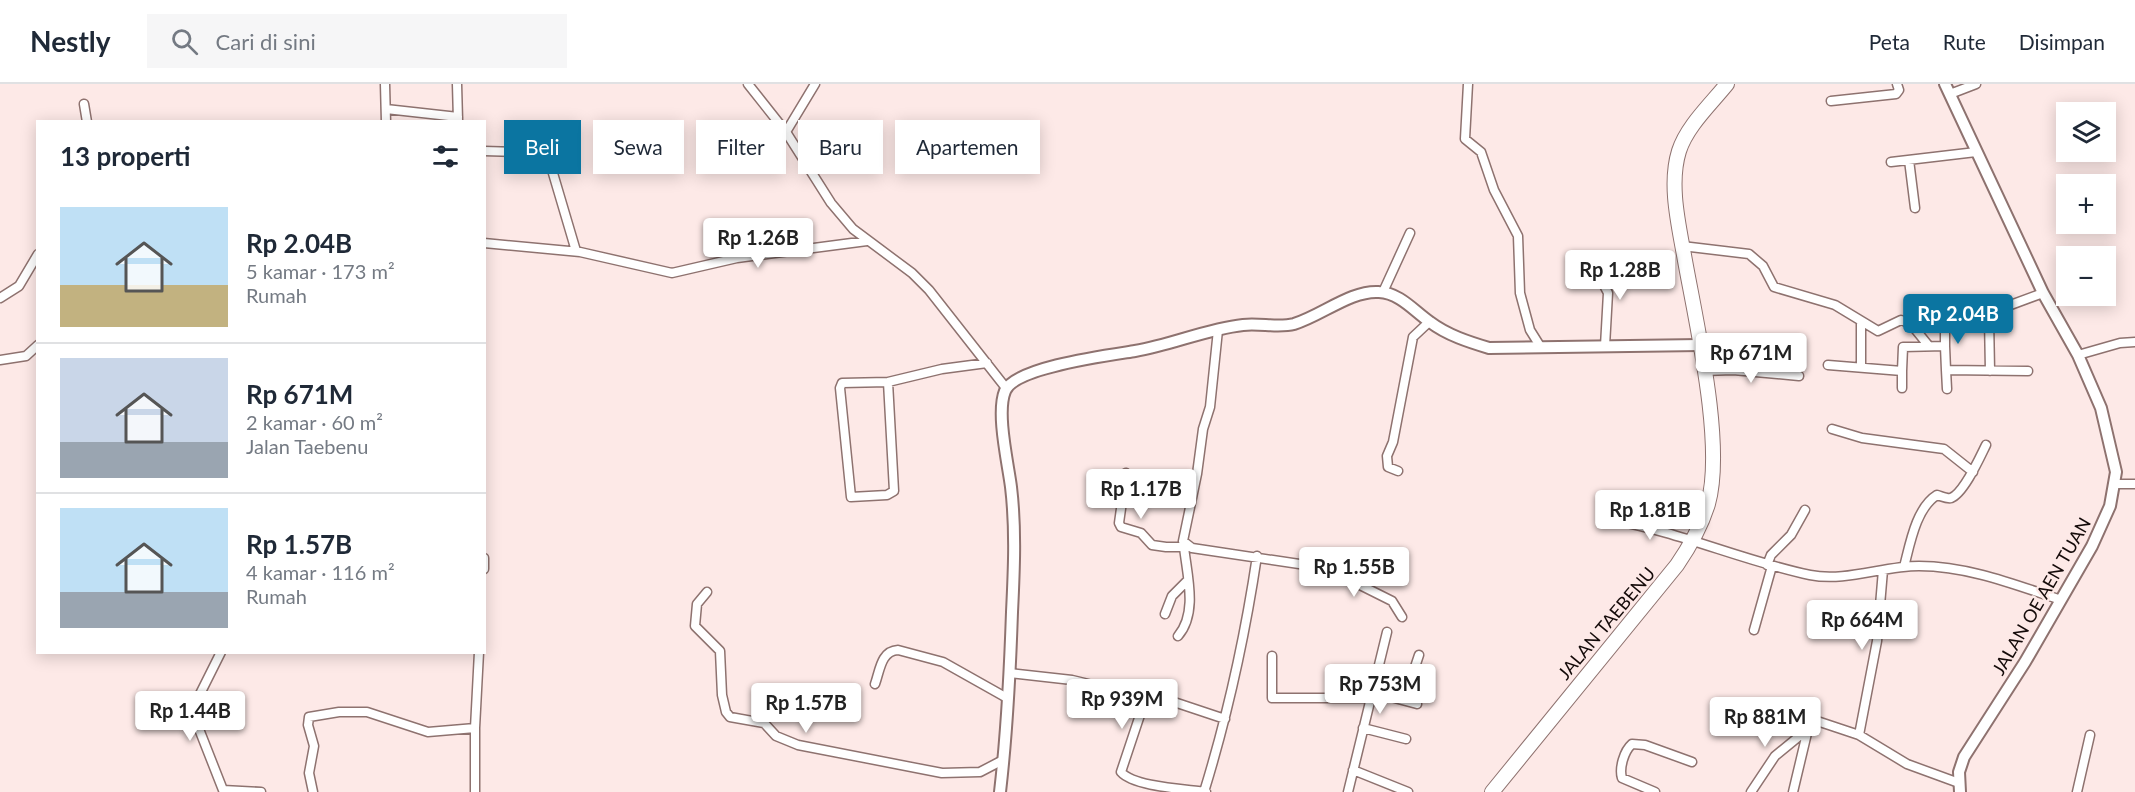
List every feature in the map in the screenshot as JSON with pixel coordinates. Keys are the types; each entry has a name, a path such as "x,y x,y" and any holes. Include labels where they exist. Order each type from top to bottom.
{"main road":[{"name":"JALAN TAEBENU","path":"1492,792 1677,565 1694,540 1710,492 1710,428 1700,345 1682,246 1676,191 1678,153 1691,129 1727,84"}],"street":[{"path":"385,84 386,120"},
{"path":"386,110 458,119 457,84"},
{"path":"748,84 776,120"},
{"path":"815,84 786,132 831,203 867,241 912,273 929,290 1006,387 1003,418 1014,511 1010,673 1000,792"},
{"path":"1467,84 1465,139 1480,152 1494,190 1518,236 1520,293 1530,330 1540,346"},
{"path":"1872,95 1874,84"},
{"path":"1831,102 1872,95 1896,94 1899,90 1897,84"},
{"path":"1948,89 1976,84"},
{"name":"JALAN OE AEN TUAN","path":"1948,89 2043,293 2078,355 2102,408 2114,460 2116,484 2102,525 2061,600 1964,757 1959,772 1960,788"},
{"path":"84,104 87,120"},
{"path":"486,151 547,153 576,251"},
{"path":"1891,162 1976,152"},
{"path":"1909,160 1915,208"},
{"path":"1383,292 1410,233"},
{"path":"486,243 576,251 672,273 737,258 867,241"},
{"path":"1682,246 1749,254 1762,266 1774,287 1835,305 1861,322 1882,331 1901,320 1911,324 1928,345"},
{"path":"0,298 19,286 36,257"},
{"path":"1594,267 1608,293 1605,346"},
{"path":"1006,387 1034,373 1077,359 1136,351 1243,325 1293,324 1334,308 1347,299 1370,292 1393,295 1420,312 1429,322 1458,338 1489,348 1700,345"},
{"path":"1990,371 1989,318 1997,310 2043,293"},
{"path":"1398,471 1388,467 1387,456 1393,442 1413,337 1429,322"},
{"path":"1861,322 1861,367"},
{"path":"1178,636 1186,627 1188,618 1187,547 1183,541 1183,535 1197,474 1203,429 1210,406 1214,348 1218,330"},
{"path":"1945,330 1947,389"},
{"path":"2078,355 2120,343 2135,342"},
{"path":"1902,388 1903,346 1945,346"},
{"path":"0,360 26,356 36,347"},
{"path":"888,382 894,491 887,495 851,497 840,386 848,382 888,382 942,369 987,363"},
{"path":"1828,365 1902,370"},
{"path":"1703,371 1733,370 1799,376"},
{"path":"1946,370 2028,371"},
{"path":"1832,429 1862,438 1944,449 1973,472"},
{"path":"1904,567 1912,535 1931,500 1937,495 1947,498 1954,496 1973,472 1986,445"},
{"path":"1126,473 1119,523 1121,526 1142,534 1152,544 1316,565 1337,572 1392,601 1402,617"},
{"path":"2116,484 2135,484"},
{"path":"1754,630 1771,555 1791,535 1805,510"},
{"path":"1612,520 1649,527 1694,540 1770,566 1822,576 1904,567 1931,567 2002,580 2061,600"},
{"path":"1142,697 1145,700 1143,712 1121,772 1128,778 1148,783 1205,792 1247,624 1257,556"},
{"path":"1858,735 1877,641 1883,570"},
{"path":"1166,614 1172,596 1187,581"},
{"path":"707,592 697,604 695,626 720,651 722,694 726,712 730,717 764,723 776,736 798,745 942,773 980,772 1003,760"},
{"path":"1348,792 1387,632"},
{"path":"875,684 884,656 891,650 898,650 943,662 1007,698"},
{"path":"220,654 196,699 195,717 223,790 261,792"},
{"path":"475,792 475,728 479,654"},
{"path":"1404,700 1419,655"},
{"path":"1272,656 1272,698 1371,695 1417,704"},
{"path":"1010,673 1071,680 1142,697 1171,701 1225,719"},
{"path":"313,792 309,773 314,746 308,725 309,717 339,712 367,712 428,732 475,728"},
{"path":"1793,792 1808,729 1811,723 1818,720 1858,735 1907,764 1960,788"},
{"path":"1363,728 1406,739"},
{"path":"1751,792 1775,756 1808,729"},
{"path":"2077,792 2090,735"},
{"path":"1655,792 1622,778 1622,765 1628,748 1632,744 1645,745 1692,762"},
{"path":"1353,770 1408,792"}]}
